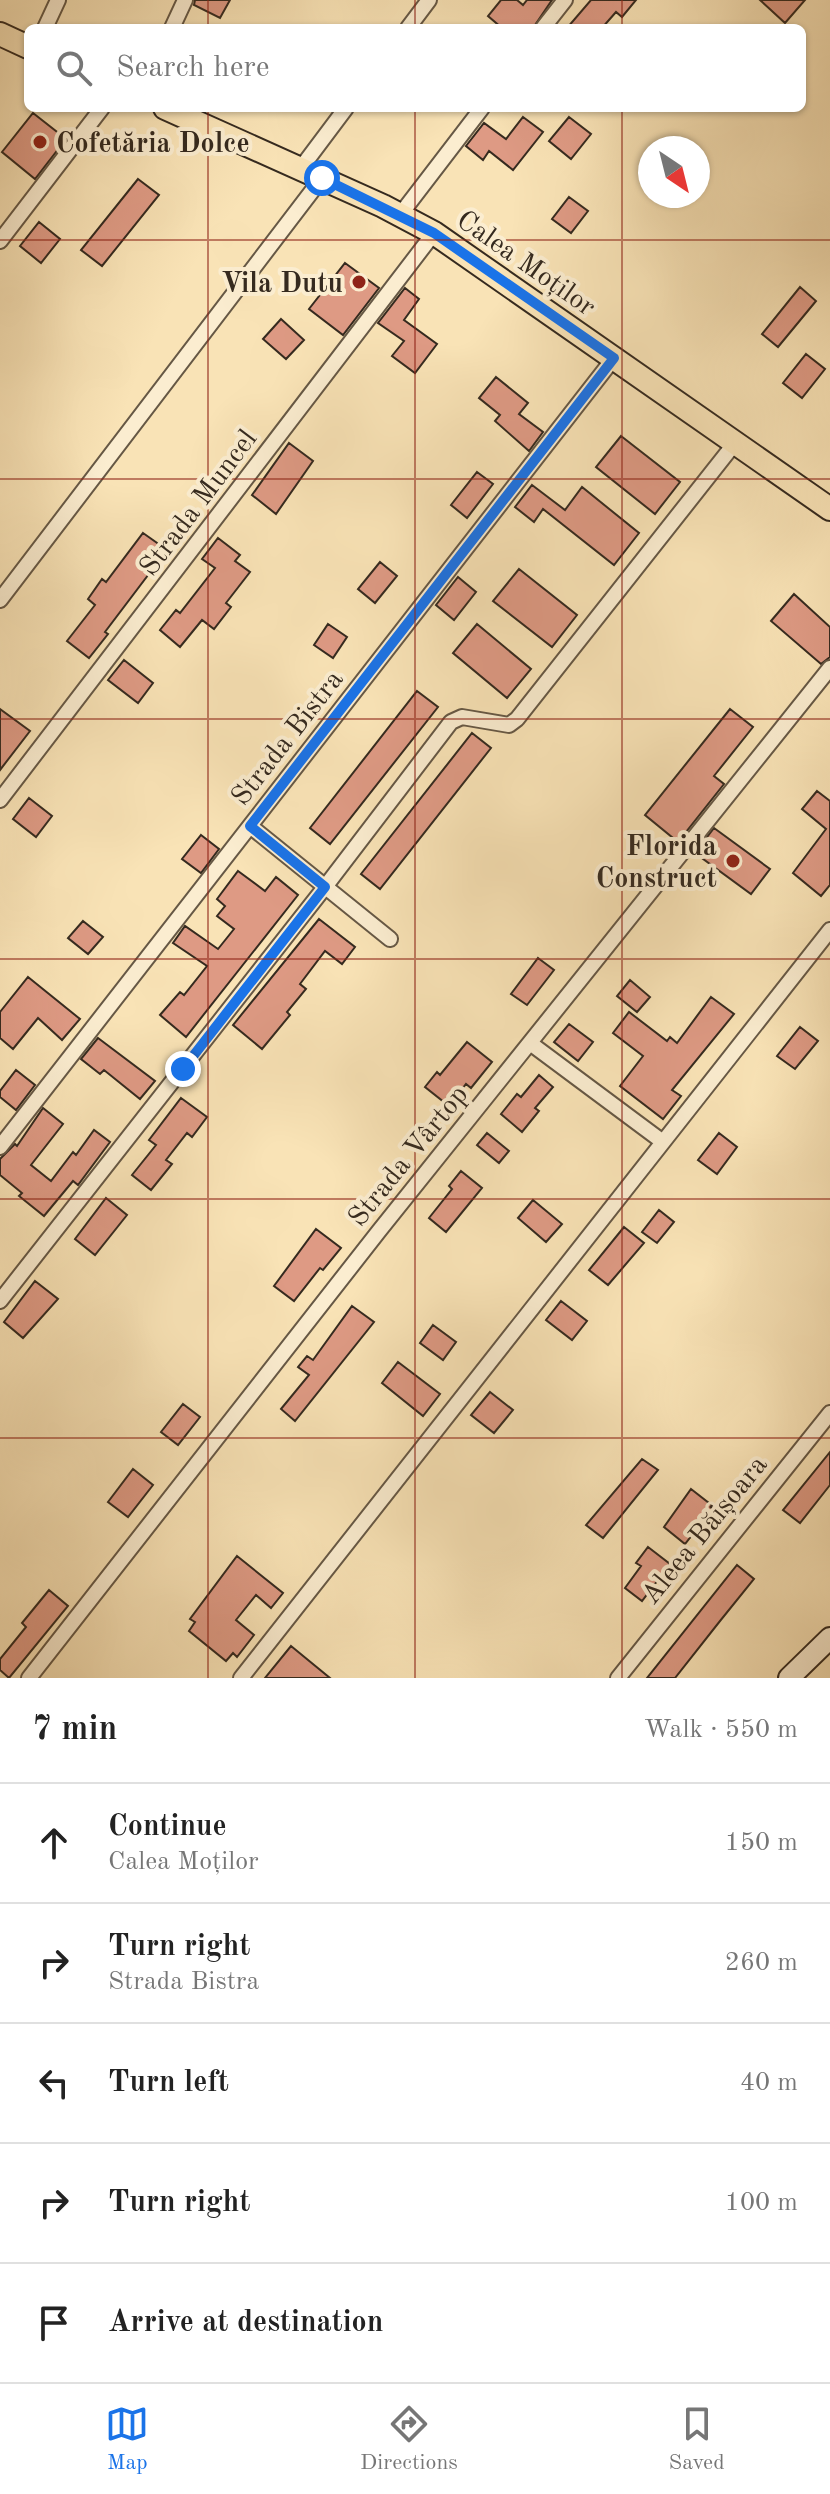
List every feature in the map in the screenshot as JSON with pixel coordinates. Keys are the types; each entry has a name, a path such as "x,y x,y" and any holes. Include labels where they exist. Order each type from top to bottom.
{"main road":[{"path":"1,37 24,46"},
{"name":"Calea Moților","path":"174,112 301,168 434,233 830,509"}],"street":[{"path":"47,24 58,0"},
{"path":"174,24 185,0"},
{"path":"411,24 429,0"},
{"path":"546,24 565,0"},
{"path":"0,241 99,112"},
{"path":"301,168 343,112"},
{"path":"400,215 479,112"},
{"path":"0,600 322,178"},
{"name":"Strada Muncel","path":"0,800 434,233"},
{"name":"Strada Bistra","path":"0,1147 614,358"},
{"path":"0,1301 451,722 462,717 509,725 517,719 735,443"},
{"name":"Strada Vârtop","path":"29,1678 369,1243 830,668"},
{"path":"250,826 390,939"},
{"path":"241,1678 830,930"},
{"path":"530,1043 663,1142"},
{"name":"Aleea Băișoara","path":"618,1678 830,1413"},
{"path":"789,1678 830,1638"}],"building":[{"path":"195,0 230,0 220,18 194,5"},
{"path":"501,0 517,0 523,5 527,0 552,0 536,24 497,24 488,16"},
{"path":"591,0 636,0 622,17 616,12 606,24 570,24"},
{"path":"760,0 805,0 785,23"},
{"path":"33,113 66,139 35,179 2,152"},
{"path":"523,117 543,132 513,170 489,151 483,160 466,146 484,123 506,139"},
{"path":"569,117 591,134 571,159 549,141"},
{"path":"138,179 159,195 102,266 81,250"},
{"path":"569,197 588,211 571,233 552,219"},
{"path":"39,222 60,239 41,263 20,246"},
{"path":"345,263 379,288 343,335 309,309"},
{"path":"800,287 816,301 778,347 762,334"},
{"path":"405,288 419,299 404,320 437,344 415,373 392,356 404,341 378,323"},
{"path":"281,319 304,340 286,359 263,339"},
{"path":"806,354 825,369 802,398 783,383"},
{"path":"496,377 528,403 519,414 543,432 529,451 495,421 500,415 479,398"},
{"path":"621,436 680,482 655,514 596,467"},
{"path":"289,443 313,461 276,514 252,495"},
{"path":"477,472 493,484 467,518 451,505"},
{"path":"532,485 565,510 582,487 639,533 614,565 543,509 534,522 515,507"},
{"path":"143,533 167,550 89,658 67,641 95,605 88,599 102,579 106,582"},
{"path":"218,538 240,555 235,561 250,572 226,603 231,607 214,629 202,620 180,647 160,630 176,610 180,613 215,568 202,559"},
{"path":"380,562 397,576 375,603 358,589"},
{"path":"519,569 577,615 552,647 493,601"},
{"path":"458,577 476,592 454,620 436,605"},
{"path":"794,594 830,627 830,657 821,664 771,621"},
{"path":"328,624 347,637 333,658 314,645"},
{"path":"477,624 531,669 507,698 453,653"},
{"path":"124,660 153,683 138,703 108,680"},
{"path":"417,691 438,707 330,844 310,828"},
{"path":"0,709 30,731 0,770"},
{"path":"730,709 753,727 714,776 724,784 678,842 645,815"},
{"path":"472,733 491,748 380,889 361,874"},
{"path":"817,791 830,801 830,885 821,896 793,873 826,829 802,809"},
{"path":"29,798 52,816 36,837 13,819"},
{"name":"Florida Construct","path":"714,828 770,869 751,894 695,853"},
{"path":"201,835 219,849 201,873 182,859"},
{"path":"238,871 265,891 276,877 298,895 186,1037 160,1015 180,992 184,995 207,966 173,943 185,926 218,949 234,929 217,916 225,906 217,899"},
{"path":"319,919 355,947 342,964 325,951 300,984 306,989 287,1012 290,1015 262,1049 233,1025"},
{"path":"83,921 103,937 88,954 68,938"},
{"path":"538,958 554,970 527,1005 511,994"},
{"path":"28,977 80,1019 62,1040 38,1018 13,1049 0,1038 0,1012"},
{"path":"630,980 650,997 637,1012 617,996"},
{"path":"711,997 734,1014 672,1090 681,1096 663,1119 620,1086 643,1056 613,1033 629,1012 667,1041 670,1037 677,1043"},
{"path":"569,1024 593,1042 578,1061 554,1042"},
{"path":"800,1027 818,1041 795,1069 777,1056"},
{"path":"98,1038 155,1081 140,1099 104,1070 100,1074 81,1059"},
{"path":"467,1042 492,1062 471,1088 466,1084 449,1106 425,1087 437,1072 440,1075"},
{"path":"16,1070 35,1085 16,1110 0,1097 0,1091"},
{"path":"539,1075 553,1087 535,1108 539,1111 522,1132 501,1114 517,1094 521,1097"},
{"path":"181,1098 207,1117 192,1137 187,1133 166,1160 172,1164 151,1190 132,1175 156,1145 149,1140"},
{"path":"43,1108 63,1124 31,1165 51,1181 94,1130 110,1142 78,1185 73,1181 44,1216 19,1196 22,1193 0,1175 0,1159 15,1144 17,1146"},
{"path":"487,1133 509,1151 499,1163 477,1145"},
{"path":"719,1133 737,1147 717,1174 698,1160"},
{"path":"461,1171 482,1188 446,1232 429,1218 452,1189 449,1186"},
{"path":"106,1198 127,1215 95,1255 75,1239"},
{"path":"533,1200 562,1224 546,1242 518,1218"},
{"path":"659,1210 674,1222 657,1243 642,1232"},
{"path":"624,1227 644,1243 608,1285 589,1270"},
{"path":"316,1229 341,1248 323,1270 320,1268 294,1301 274,1286"},
{"path":"35,1281 58,1299 23,1338 4,1322"},
{"path":"561,1301 587,1321 572,1340 546,1320"},
{"path":"352,1306 374,1322 295,1421 281,1409 309,1375 298,1367 307,1356 313,1360"},
{"path":"433,1325 456,1342 443,1360 420,1343"},
{"path":"398,1362 440,1394 423,1416 382,1383"},
{"path":"490,1392 513,1410 494,1433 471,1415"},
{"path":"183,1404 200,1417 178,1445 161,1432"},
{"path":"830,1452 830,1485 800,1523 783,1510"},
{"path":"642,1459 658,1470 603,1538 586,1525"},
{"path":"133,1469 153,1485 128,1517 108,1502"},
{"path":"691,1489 714,1507 685,1544 664,1527"},
{"path":"648,1547 670,1564 642,1601 625,1588 641,1566 636,1563"},
{"path":"237,1556 283,1593 271,1608 256,1595 236,1620 254,1635 237,1657 233,1653 226,1661 189,1631 195,1622 190,1619"},
{"path":"737,1565 754,1579 675,1678 647,1678"},
{"path":"49,1590 68,1606 9,1678 0,1670 0,1659 26,1627 22,1623"},
{"path":"291,1646 330,1678 265,1678"}],"place":[{"name":"Cofetăria Dolce","path":"40,142"},
{"name":"Vila Dutu","path":"359,282"},
{"name":"Florida Construct","path":"733,861"}],"route":[{"path":"183,1069 325,887 250,826 614,358 434,233 322,178"}]}
